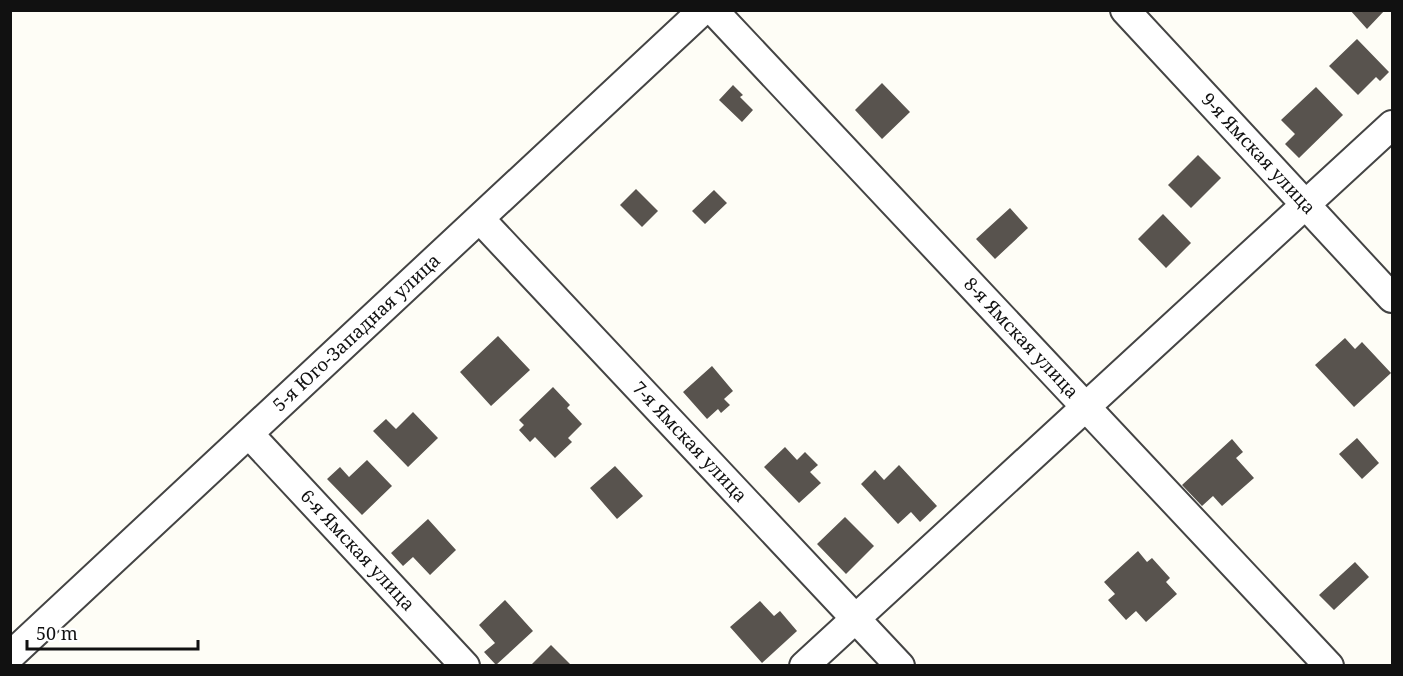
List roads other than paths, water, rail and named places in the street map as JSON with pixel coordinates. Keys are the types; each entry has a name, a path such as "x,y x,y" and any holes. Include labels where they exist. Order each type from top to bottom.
{"street":[{"name":"5-я Юго-Западная улица","path":"10,656 702,10"},
{"name":"8-я Ямская улица","path":"713,10 1329,666"},
{"name":"9-я Ямская улица","path":"1125,10 1392,298"},
{"path":"804,666 1392,125"},
{"name":"7-я Ямская улица","path":"480,219 900,666"},
{"name":"6-я Ямская улица","path":"249,434 465,666"}]}
